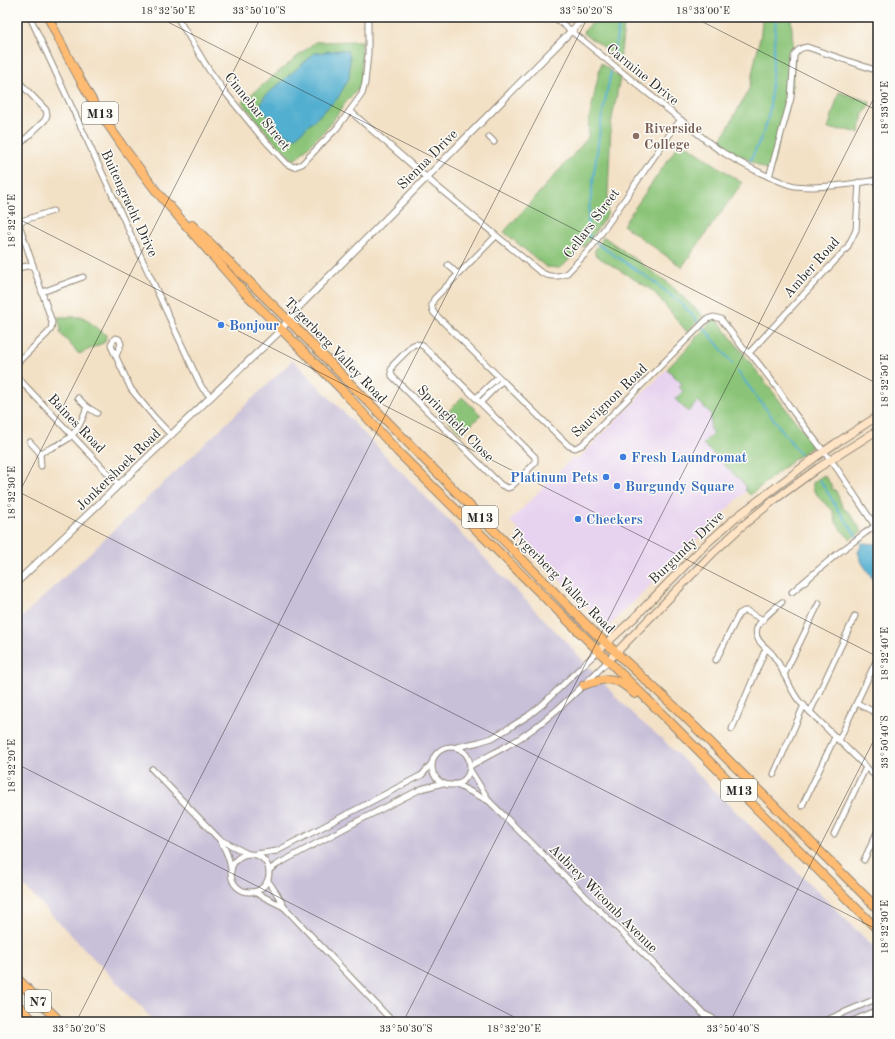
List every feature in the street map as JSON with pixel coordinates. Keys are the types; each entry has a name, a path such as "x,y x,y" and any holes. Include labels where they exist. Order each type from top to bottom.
{"highway":[{"name":"N7","path":"17,979 60,1022"},
{"name":"N7","path":"17,1005 34,1022"}],"main road":[{"name":"Tygerberg Valley Road","path":"48,17 96,107 157,192 200,232 288,320 569,607 677,709 878,909"},
{"name":"Tygerberg Valley Road","path":"165,200 244,293 343,391 398,452 878,930"},
{"name":"Burgundy Drive","path":"598,651 628,623 704,546 735,518 792,474 878,416"},
{"name":"Burgundy Drive","path":"608,661 712,554 741,527 803,478 878,430"},
{"path":"584,685 603,679 616,680 629,688 650,709 667,719"}],"street":[{"name":"Buitengracht Drive","path":"30,17 200,384 211,397"},
{"name":"Cinnebar Street","path":"177,17 200,56 225,92 259,134 289,166 302,164 337,128 362,94 365,83 368,54 368,17"},
{"name":"Carmine Drive","path":"554,17 721,152 739,162 770,177 794,185 834,186 878,180"},
{"name":"Sienna Drive","path":"281,330 299,306 585,17"},
{"path":"770,177 791,98 794,56 797,51 807,47 878,71"},
{"path":"17,80 46,110 47,115 45,120 17,147"},
{"name":"Cellars Street","path":"350,111 496,236 544,275 548,276 562,276 567,273 591,248 681,120"},
{"path":"488,137 494,142"},
{"name":"Amber Road","path":"749,353 847,248 856,230 859,182"},
{"path":"17,363 47,334 52,326 52,319 18,220 53,211"},
{"name":"Sauvignon Road","path":"496,236 434,299 432,306 433,311 566,444 572,448 586,442 692,333 707,319 714,317 721,319 743,348 755,359 876,525"},
{"path":"17,268 33,265"},
{"path":"448,265 458,274"},
{"path":"42,292 83,277"},
{"name":"Tygerberg Valley Road","path":"236,373 281,330"},
{"name":"Springfield Close","path":"413,345 421,345 481,402 535,456 534,464 508,488 501,485 392,376 392,368 413,345"},
{"path":"116,356 131,390 172,435"},
{"name":"Jonkershoek Road","path":"18,580 236,373"},
{"name":"Baines Road","path":"17,377 119,485"},
{"path":"476,398 498,377"},
{"path":"481,402 502,381"},
{"path":"78,398 87,407 97,413"},
{"path":"40,453 64,442 72,435 79,427 87,407"},
{"path":"30,442 40,453 41,466"},
{"path":"792,592 825,564 876,525"},
{"path":"782,602 758,626 756,633 759,642 773,654 795,696 878,779"},
{"path":"784,675 818,603"},
{"path":"716,660 740,614 747,611 763,620"},
{"path":"810,712 855,616"},
{"path":"732,729 766,648"},
{"path":"457,747 492,738 528,716 543,704 598,651"},
{"path":"802,806 857,703 878,658"},
{"path":"470,768 526,734 547,718 608,661"},
{"path":"857,703 878,714"},
{"path":"774,774 804,706"},
{"path":"451,746 463,750 468,755 470,768 466,778 461,782 449,785 438,780 434,775 432,763 434,756 438,751 451,746"},
{"path":"231,869 240,856 277,851 422,775 432,763"},
{"path":"834,834 866,767"},
{"name":"Aubrey Wicomb Avenue","path":"470,768 490,802 702,1012 716,1022"},
{"path":"152,769 220,840 227,851 232,880 235,885 244,891 254,892 284,907"},
{"path":"269,870 358,821 421,789 443,783"},
{"name":"Aubrey Wicomb Avenue","path":"455,784 490,802"},
{"path":"864,860 878,830"},
{"path":"220,840 248,854"},
{"path":"254,892 265,886 268,881 269,870 265,860 256,854"},
{"path":"268,881 284,907 393,1022"},
{"path":"822,1022 878,998"},
{"path":"850,1022 878,1010"},
{"name":"Aubrey Wicomb Avenue","path":"702,1012 707,1022"}],"shaded area":[{"path":"293,360 568,644 617,698 637,718 661,738 878,951 878,1022 155,1022 17,879 17,622"},
{"path":"667,369 683,384 683,391 675,399 698,401 711,414 710,430 713,433 703,444 745,485 746,491 609,626 517,537 518,529 510,521 572,458 579,458"}],"green space":[{"path":"598,17 625,17 620,60 597,42 586,36 583,32"},
{"path":"762,17 791,17 794,56 792,88 771,172 719,144 749,89 761,33"},
{"path":"362,41 361,83 359,88 346,102 330,125 297,158 293,160 273,140 242,102 315,42"},
{"path":"601,63 620,78 611,124 607,215 586,245 581,247 563,266 559,268 546,267 504,232 588,138 589,120"},
{"path":"839,92 870,102 868,109 863,114 860,133 846,130 828,129"},
{"path":"681,141 742,183 682,267 623,225"},
{"path":"604,237 667,282 703,316 687,332 655,293 595,255 595,250"},
{"path":"58,317 83,317 106,335 105,342 79,354 60,333 61,329"},
{"path":"712,320 720,323 811,441 812,447 793,460 750,495 746,491 745,485 703,444 713,433 710,430 711,414 698,401 688,412 675,399 683,391 679,387 682,384 667,369"},
{"path":"462,397 481,415 462,434 444,416"},
{"path":"824,475 832,486 832,489 836,491 843,508 851,514 862,531 850,539 841,530 836,522 833,511 822,501 813,489 813,482"}],"water":[{"path":"341,50 348,51 350,58 349,78 338,98 295,138 284,134 260,107 264,97 315,53"},
{"path":"864,543 878,545 878,590 875,582 862,563 858,552"}],"waterway":[{"path":"614,54 620,17"},
{"path":"750,161 762,136 770,107 776,17"},
{"path":"611,72 601,121 588,219 589,236 599,245 653,281 684,306 711,336 732,363"},
{"path":"738,372 800,454"},
{"path":"820,480 839,511 863,545"}],"place":[{"name":"Riverside College","path":"636,136"},
{"name":"Bonjour","path":"221,325"},
{"name":"Fresh Laundromat","path":"623,457"},
{"name":"Platinum Pets","path":"606,477"},
{"name":"Burgundy Square","path":"617,486"},
{"name":"Checkers","path":"578,519"}]}
